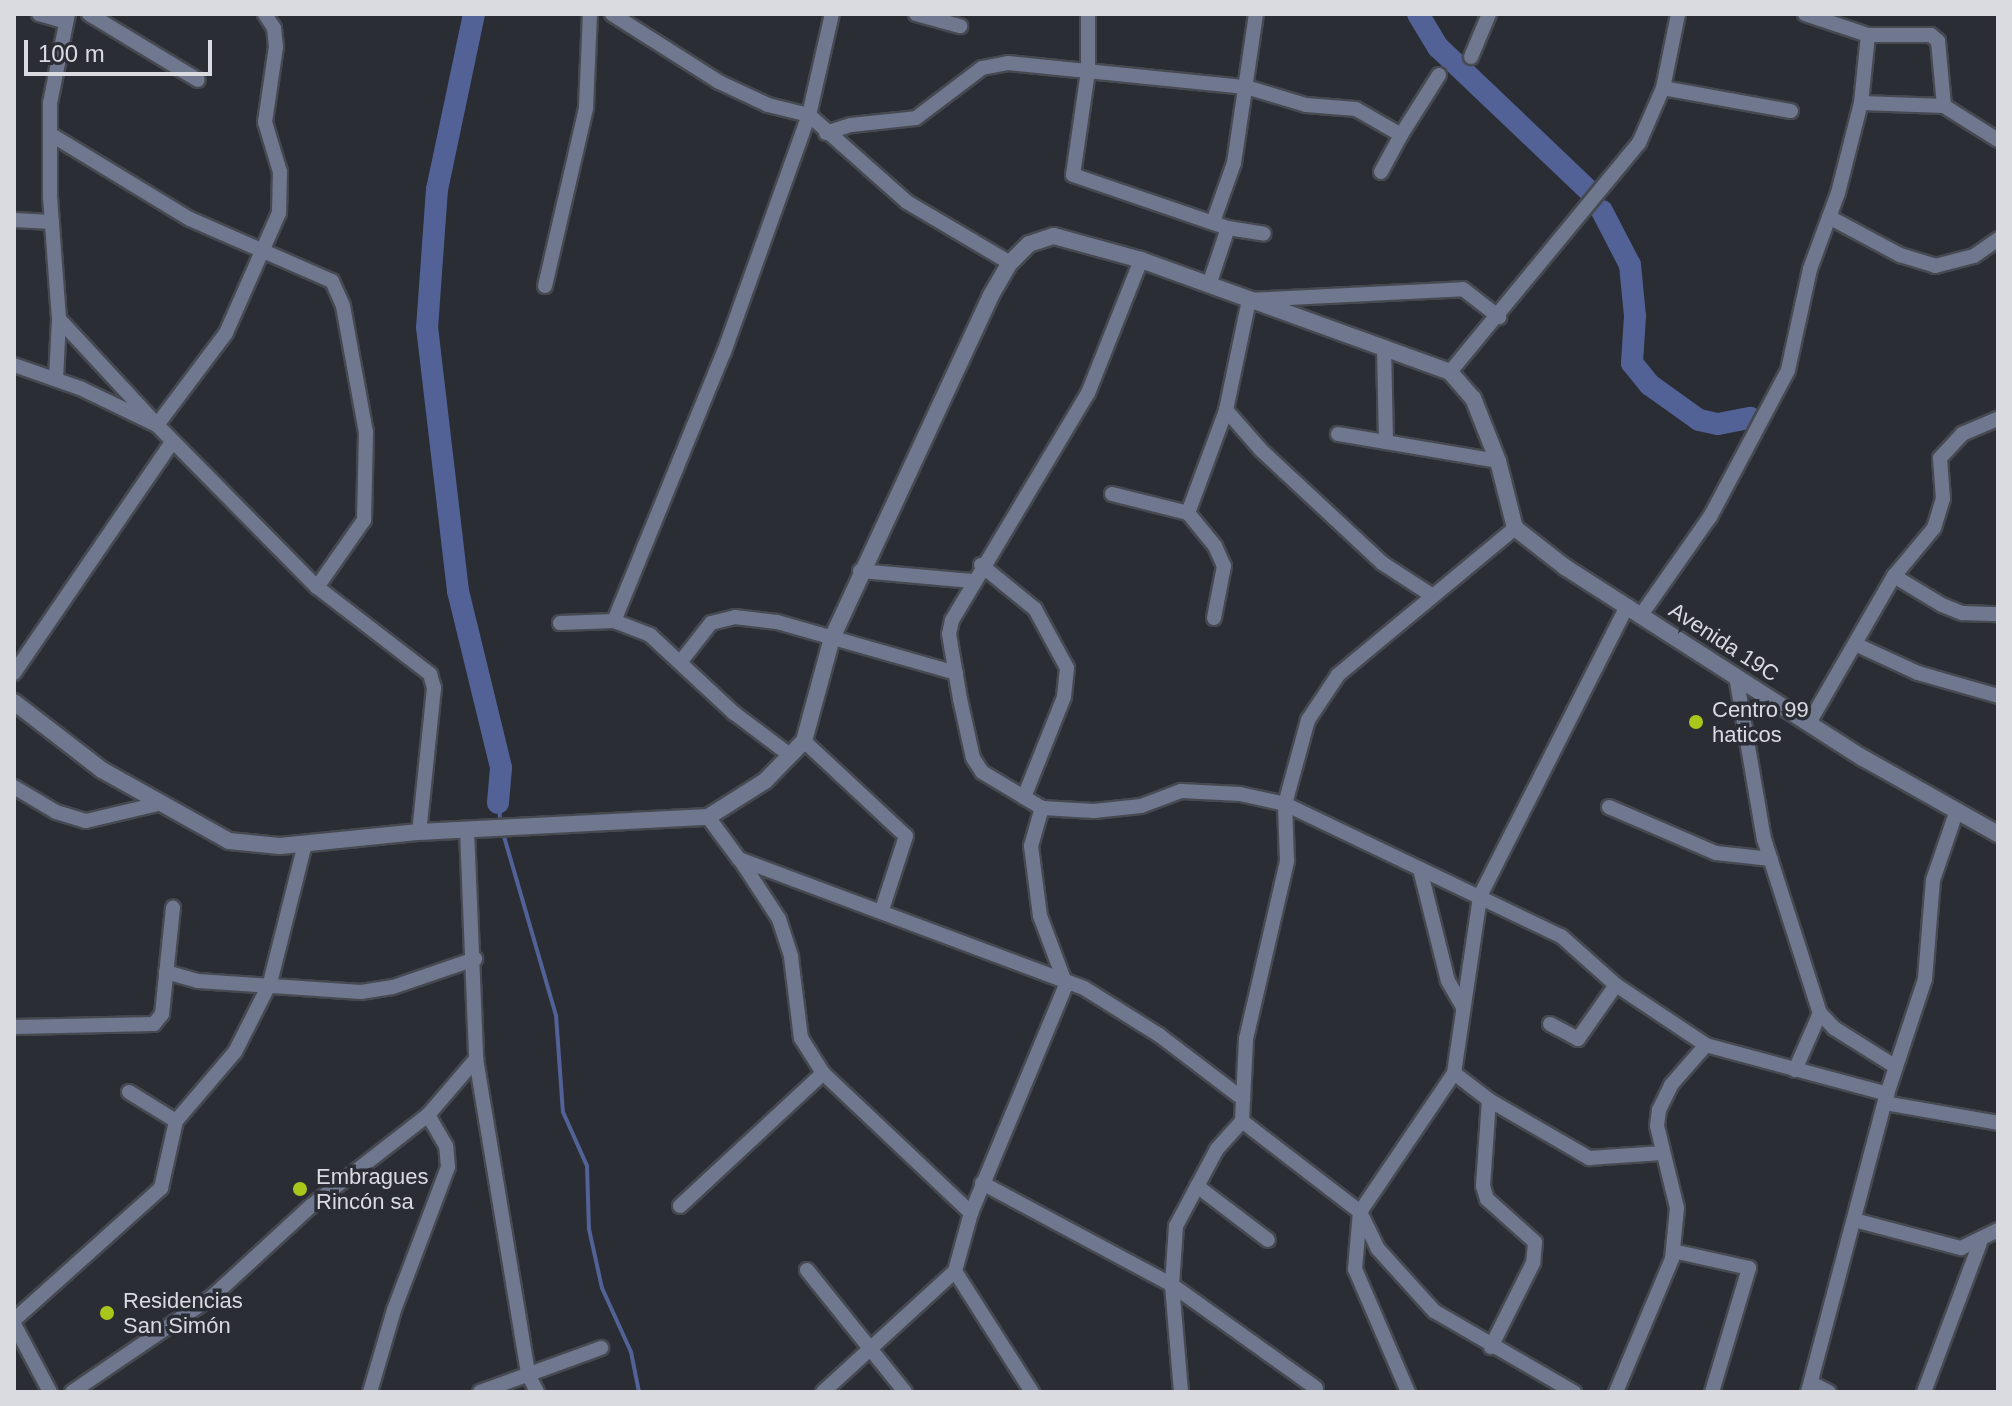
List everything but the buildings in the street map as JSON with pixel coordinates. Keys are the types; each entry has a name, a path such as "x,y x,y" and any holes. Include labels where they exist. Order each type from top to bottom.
{"street":[{"path":"39,14 66,17 50,134 59,319 56,379"},
{"path":"89,14 198,80"},
{"path":"157,425 226,333 279,213 280,172 265,122 276,47 274,28 265,14"},
{"path":"545,286 586,108 590,14"},
{"path":"612,14 719,82 768,105 809,115 907,202 1010,263"},
{"path":"614,621 724,352 809,115 832,14"},
{"path":"916,14 960,26"},
{"path":"1088,14 1088,71 1073,175 1228,228 1264,234"},
{"path":"1213,222 1234,163 1256,14"},
{"path":"1471,57 1489,14"},
{"path":"1450,372 1620,171 1639,143 1663,88 1678,14"},
{"path":"1805,14 1868,35 1931,35 1938,41 1944,106"},
{"path":"1408,1392 1355,1269 1360,1212 1454,1073 1480,896 1634,610 1710,517 1788,370 1810,269 1829,217 1861,103 1868,35"},
{"path":"826,133 851,125 916,118 993,63 1246,87 1306,105 1356,109 1401,135"},
{"path":"1381,172 1439,75"},
{"path":"1663,88 1791,111"},
{"path":"1861,103 1944,106 1998,140"},
{"path":"50,134 190,219 332,281 343,306 366,432 364,520 317,587"},
{"path":"1829,217 1900,255 1935,266 1974,256 1998,239"},
{"path":"14,220 52,222"},
{"path":"1209,285 1228,228"},
{"path":"14,702 102,770 229,841 305,844 419,832 708,817 765,781 804,741 832,638 860,571 1010,263 1029,244 1054,236 1141,260 1450,372 1473,398 1498,461 1515,528 1430,594 1338,675 1308,720 1285,804 1287,861 1246,1039 1242,1121 1217,1149 1176,1226 1172,1285 1181,1392"},
{"path":"1141,260 1088,393 971,581 949,634 973,758 982,772 1042,808 1094,811 1141,806 1181,791 1240,794 1285,804 1561,936 1616,985 1706,1045 1886,1099 1998,1123"},
{"path":"1249,300 1463,289 1499,317"},
{"path":"1188,513 1226,410 1249,300"},
{"path":"59,319 172,442 317,587 430,674 434,688 419,832"},
{"path":"1384,347 1386,442"},
{"path":"14,365 56,379 157,425"},
{"path":"1226,410 1261,450 1382,563 1430,594"},
{"path":"1809,723 1894,576 1937,521 1943,499 1940,458 1962,434 1998,419"},
{"path":"1338,434 1498,461"},
{"path":"14,673 172,442"},
{"path":"1112,494 1188,513 1215,546 1224,566 1214,618"},
{"name":"Avenida 19C","path":"1515,528 1634,610 1809,723 1998,834"},
{"path":"981,565 1035,609 1067,668 1064,697 1024,797"},
{"path":"860,571 971,581"},
{"path":"1894,576 1962,613 1998,614"},
{"path":"682,660 720,618 777,622 956,673"},
{"path":"560,623 614,621 650,635 682,660 734,713 790,755"},
{"path":"1855,644 1918,673 1998,696"},
{"path":"1736,676 1771,859 1820,1013 1834,1028 1896,1067"},
{"path":"804,741 906,836 882,910"},
{"path":"14,787 56,812 86,821 158,804"},
{"path":"1609,807 1716,853 1771,859"},
{"path":"823,1392 955,1271 982,1183 1066,985 1040,916 1031,846 1042,808"},
{"path":"1829,1392 1810,1387 1886,1099 1925,979 1933,880 1957,810"},
{"path":"708,817 779,919 791,957 801,1038 823,1073 971,1213"},
{"path":"467,830 475,959 476,1059 528,1374 537,1392"},
{"path":"50,1392 14,1322 161,1188 176,1121 235,1052 270,983 305,844"},
{"path":"739,859 882,910 1066,985 1084,988 1159,1035 1243,1099"},
{"path":"1420,869 1448,981 1463,1007"},
{"path":"14,1027 154,1024 162,1014 173,908"},
{"path":"166,972 198,981 270,983 361,992 393,987 475,959"},
{"path":"1550,1024 1578,1039 1616,985"},
{"path":"1795,1070 1820,1013"},
{"path":"1616,1392 1673,1251 1677,1208 1662,1153 1659,1110 1671,1085 1706,1045"},
{"path":"72,1392 213,1296 311,1206 428,1115 476,1059"},
{"path":"680,1206 823,1073"},
{"path":"1454,1073 1489,1100 1589,1158 1662,1153"},
{"path":"129,1092 176,1121"},
{"path":"1489,1100 1483,1186 1487,1199 1535,1242 1533,1263 1491,1347"},
{"path":"370,1392 389,1323 448,1167 446,1146 428,1115"},
{"path":"1242,1121 1360,1212 1403,1281 1434,1311 1491,1347 1574,1392"},
{"path":"982,1183 1172,1285 1316,1388"},
{"path":"1197,1186 1268,1240"},
{"path":"1854,1220 1943,1246 1980,1243 1998,1230"},
{"path":"1924,1392 1980,1243"},
{"path":"1673,1251 1749,1268 1712,1392"},
{"path":"807,1270 872,1347 905,1392"},
{"path":"955,1271 1032,1392"},
{"path":"480,1392 601,1348"}],"waterway":[{"path":"474,14 437,189 427,327 458,591 501,768 498,803"},
{"path":"1418,14 1438,47 1589,191"},
{"path":"1602,211 1630,265 1635,316 1632,363 1650,385 1699,420 1718,424 1750,418"},
{"path":"498,803 501,824"},
{"path":"503,833 556,1015 563,1112 587,1166 589,1229 602,1288 631,1352 639,1392"}],"place":[{"name":"Centro 99 haticos","path":"1696,722"},
{"name":"Embragues Rincón sa","path":"300,1189"},
{"name":"Residencias San Simón","path":"107,1313"}]}
